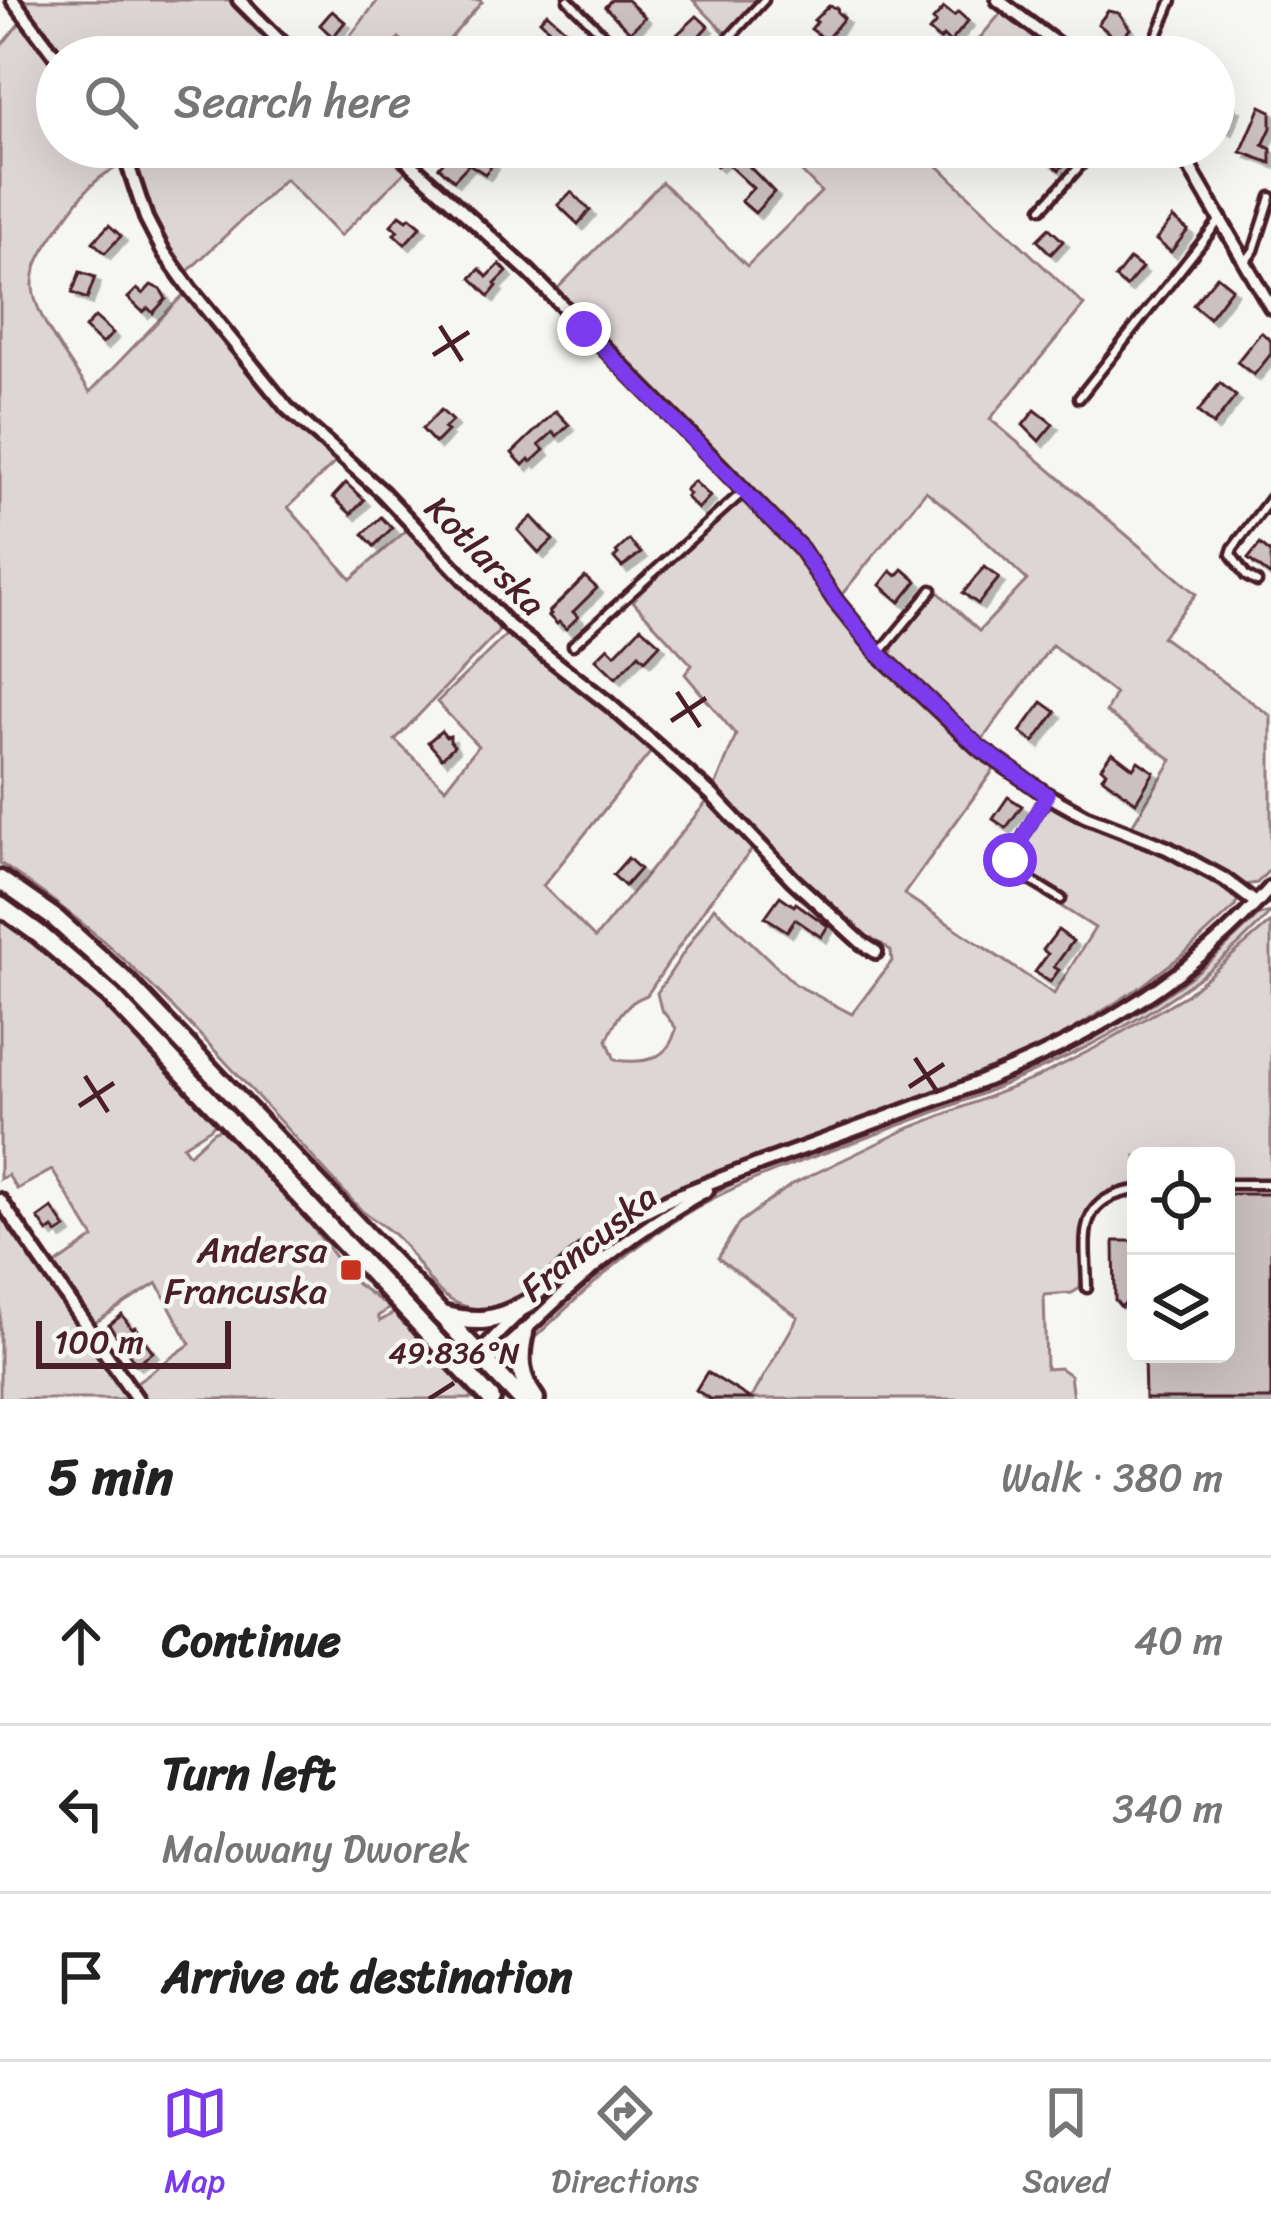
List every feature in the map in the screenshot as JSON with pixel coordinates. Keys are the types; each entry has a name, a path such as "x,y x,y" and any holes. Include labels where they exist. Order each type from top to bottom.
{"main road":[{"path":"0,880 56,919 127,982 521,1399"},
{"path":"0,906 111,996 491,1399"},
{"path":"272,1166 287,1151"},
{"path":"441,1315 490,1320 529,1303"},
{"path":"524,1333 520,1367 535,1399"}],"street":[{"path":"14,0 41,36"},
{"path":"239,0 275,36"},
{"path":"998,0 1045,36"},
{"name":"Kotlarska","path":"129,168 163,250 287,408 382,492 508,626 610,704 712,795 793,880 876,952"},
{"path":"415,168 529,272 745,491 801,549 879,654 979,747 1085,816 1266,895"},
{"path":"1190,168 1271,307"},
{"name":"Francuska","path":"468,1374 529,1303 611,1230 670,1198 988,1078 1068,1042 1185,968 1266,895"},
{"name":"Francuska","path":"481,1359 524,1333 626,1242 740,1172"},
{"path":"0,1200 137,1399"}],"lane":[{"path":"568,0 604,36"},
{"path":"731,36 764,0"},
{"path":"1157,36 1172,0"},
{"path":"1042,208 1078,168"},
{"path":"1243,263 1255,250 1271,197"},
{"path":"1078,398 1219,221"},
{"path":"573,645 745,491"},
{"path":"1257,582 1246,576 1233,548 1271,498"},
{"path":"879,654 932,590"},
{"path":"1047,795 1010,860 1016,871 1061,899"},
{"path":"1235,1184 1271,1184"},
{"path":"1087,1288 1090,1216 1104,1199 1127,1191"}],"shaded area":[{"path":"18,0 233,0 268,36 45,36"},
{"path":"378,0 482,2 452,36 350,36"},
{"path":"693,0 759,0 727,35"},
{"path":"1007,12 1039,36 982,36"},
{"path":"22,20 36,38 36,168 118,168 83,194 43,251 34,277 40,312 90,392 187,291 340,458 288,507 351,579 410,527 499,622 498,632 395,740 445,788 478,746 437,702 507,634 608,705 654,748 543,886 595,938 710,798 751,841 751,851 709,902 647,995 626,1007 618,1018 607,1040 615,1060 646,1060 668,1047 676,1028 661,1009 657,993 714,907 795,984 852,1014 892,961 891,951 826,906 713,792 736,735 685,674 692,665 629,597 730,507 743,502 751,504 794,548 849,626 900,682 997,765 904,894 1054,994 1095,928 1062,907 1068,896 1017,866 1029,831 1055,805 1165,851 1219,881 1235,893 1235,907 1139,988 1066,1034 1006,1063 667,1193 612,1222 517,1303 487,1317 486,1310 447,1298 398,1238 363,1212 143,977 83,924 0,863 0,47"},
{"path":"131,168 409,168 340,236 285,179 184,275 158,235"},
{"path":"798,168 940,168 1084,305 990,419 1196,594 1162,637 1271,716 1271,868 1257,883 1244,885 1130,829 1172,760 1106,712 1115,694 1052,645 980,743 892,658 892,646 937,591 979,631 1027,580 974,530 926,491 839,598 803,545 556,290 662,182 747,266 821,192"},
{"path":"0,868 47,902 91,939 134,977 216,1059 333,1187 156,1000 104,951"},
{"path":"0,889 59,933 127,994 276,1154 109,985 0,895"},
{"path":"1271,912 1181,991 1076,1052 965,1101 749,1182 690,1211 617,1263 529,1343 531,1335 593,1277 685,1209 778,1163 991,1085 1071,1049 1176,987 1259,915"},
{"path":"0,916 97,994 218,1119 183,1146 189,1154 224,1128 308,1216 353,1281 390,1308 378,1316 380,1321 394,1313 475,1399 140,1399 131,1386 190,1344 157,1283 90,1326 51,1268 94,1238 52,1170 17,1189 8,1175 0,1179"},
{"path":"1271,922 1271,1179 1235,1179 1235,1147 1127,1147 1127,1187 1098,1198 1083,1220 1080,1288 1044,1295 1046,1369 1060,1368 1070,1375 1073,1399 751,1399 798,1317 718,1258 739,1223 791,1185 907,1129 1036,1078 1186,995"},
{"path":"0,1204 133,1399 0,1399"}],"building":[{"path":"611,0 627,0 645,17 630,32 605,7"},
{"path":"829,6 844,18 829,36 811,29"},
{"path":"944,8 968,21 956,36 935,36 929,31 936,23 933,20"},
{"path":"332,11 345,22 334,36 320,25"},
{"path":"1108,11 1119,13 1130,29 1124,36 1113,36 1098,24"},
{"path":"547,13 568,32 544,36 550,30 540,20"},
{"path":"697,16 708,26 699,36 676,36"},
{"path":"1261,106 1271,111 1271,128 1263,145 1271,149 1271,163 1241,152"},
{"path":"440,168 465,168 454,180"},
{"path":"732,168 751,168 774,192 755,213 741,201 753,188"},
{"path":"571,192 590,210 578,224 558,205"},
{"path":"400,215 421,226 405,244 391,225"},
{"path":"1173,218 1188,230 1171,252 1156,240"},
{"path":"109,225 121,236 105,253 93,242"},
{"path":"1049,228 1063,241 1051,254 1037,240"},
{"path":"1130,259 1142,268 1126,287 1115,278"},
{"path":"500,264 507,272 489,296 471,278 480,269 487,277"},
{"path":"80,272 95,277 87,299 72,293"},
{"path":"1217,276 1232,288 1209,318 1193,305"},
{"path":"151,285 166,299 153,313 148,308 143,312 128,298 137,289 143,294"},
{"path":"95,317 113,333 102,344 85,328"},
{"path":"1261,332 1271,341 1271,354 1254,375 1237,362"},
{"path":"1220,383 1236,396 1213,425 1198,412"},
{"path":"441,410 452,421 435,443 422,429"},
{"path":"1035,410 1053,424 1039,441 1023,425"},
{"path":"556,411 569,425 557,436 553,432 539,445 544,450 523,465 512,453"},
{"path":"694,481 710,496 698,509 685,490"},
{"path":"346,483 364,500 351,514 333,497"},
{"path":"381,517 392,528 374,546 363,534"},
{"path":"532,517 553,540 539,553 518,530"},
{"path":"629,540 641,553 622,567 614,558"},
{"path":"1260,544 1271,553 1271,576 1248,559"},
{"path":"984,567 999,578 978,604 963,593"},
{"path":"903,569 917,581 900,602 880,585 891,571 897,576"},
{"path":"585,577 597,588 573,612 578,617 566,629 549,612"},
{"path":"641,627 660,644 645,660 639,654 616,678 596,659 608,647 615,654"},
{"path":"1042,702 1056,712 1034,742 1020,732"},
{"path":"441,731 454,746 442,758 428,742"},
{"path":"1112,752 1133,768 1138,761 1154,772 1136,802 1102,777 1106,772 1101,767"},
{"path":"1008,797 1022,806 1006,828 993,819"},
{"path":"628,858 640,869 625,886 613,875"},
{"path":"780,896 828,926 821,937 795,919 787,931 765,917"},
{"path":"1058,930 1073,941 1054,967 1059,970 1050,982 1035,972"},
{"path":"1235,1194 1271,1194 1271,1399 1145,1399 1144,1363 1235,1363"},
{"path":"52,1208 66,1228 57,1234 53,1228 48,1232 38,1218"},
{"path":"1114,1241 1127,1241 1127,1301 1121,1307 1115,1300"},
{"path":"122,1315 153,1352 136,1364 109,1325"},
{"path":"707,1372 751,1399 710,1399 696,1390"}],"place":[{"name":"Andersa Francuska","path":"351,1270"}],"route":[{"path":"584,329 801,549 879,654 979,747 1047,795 1010,860"}]}
